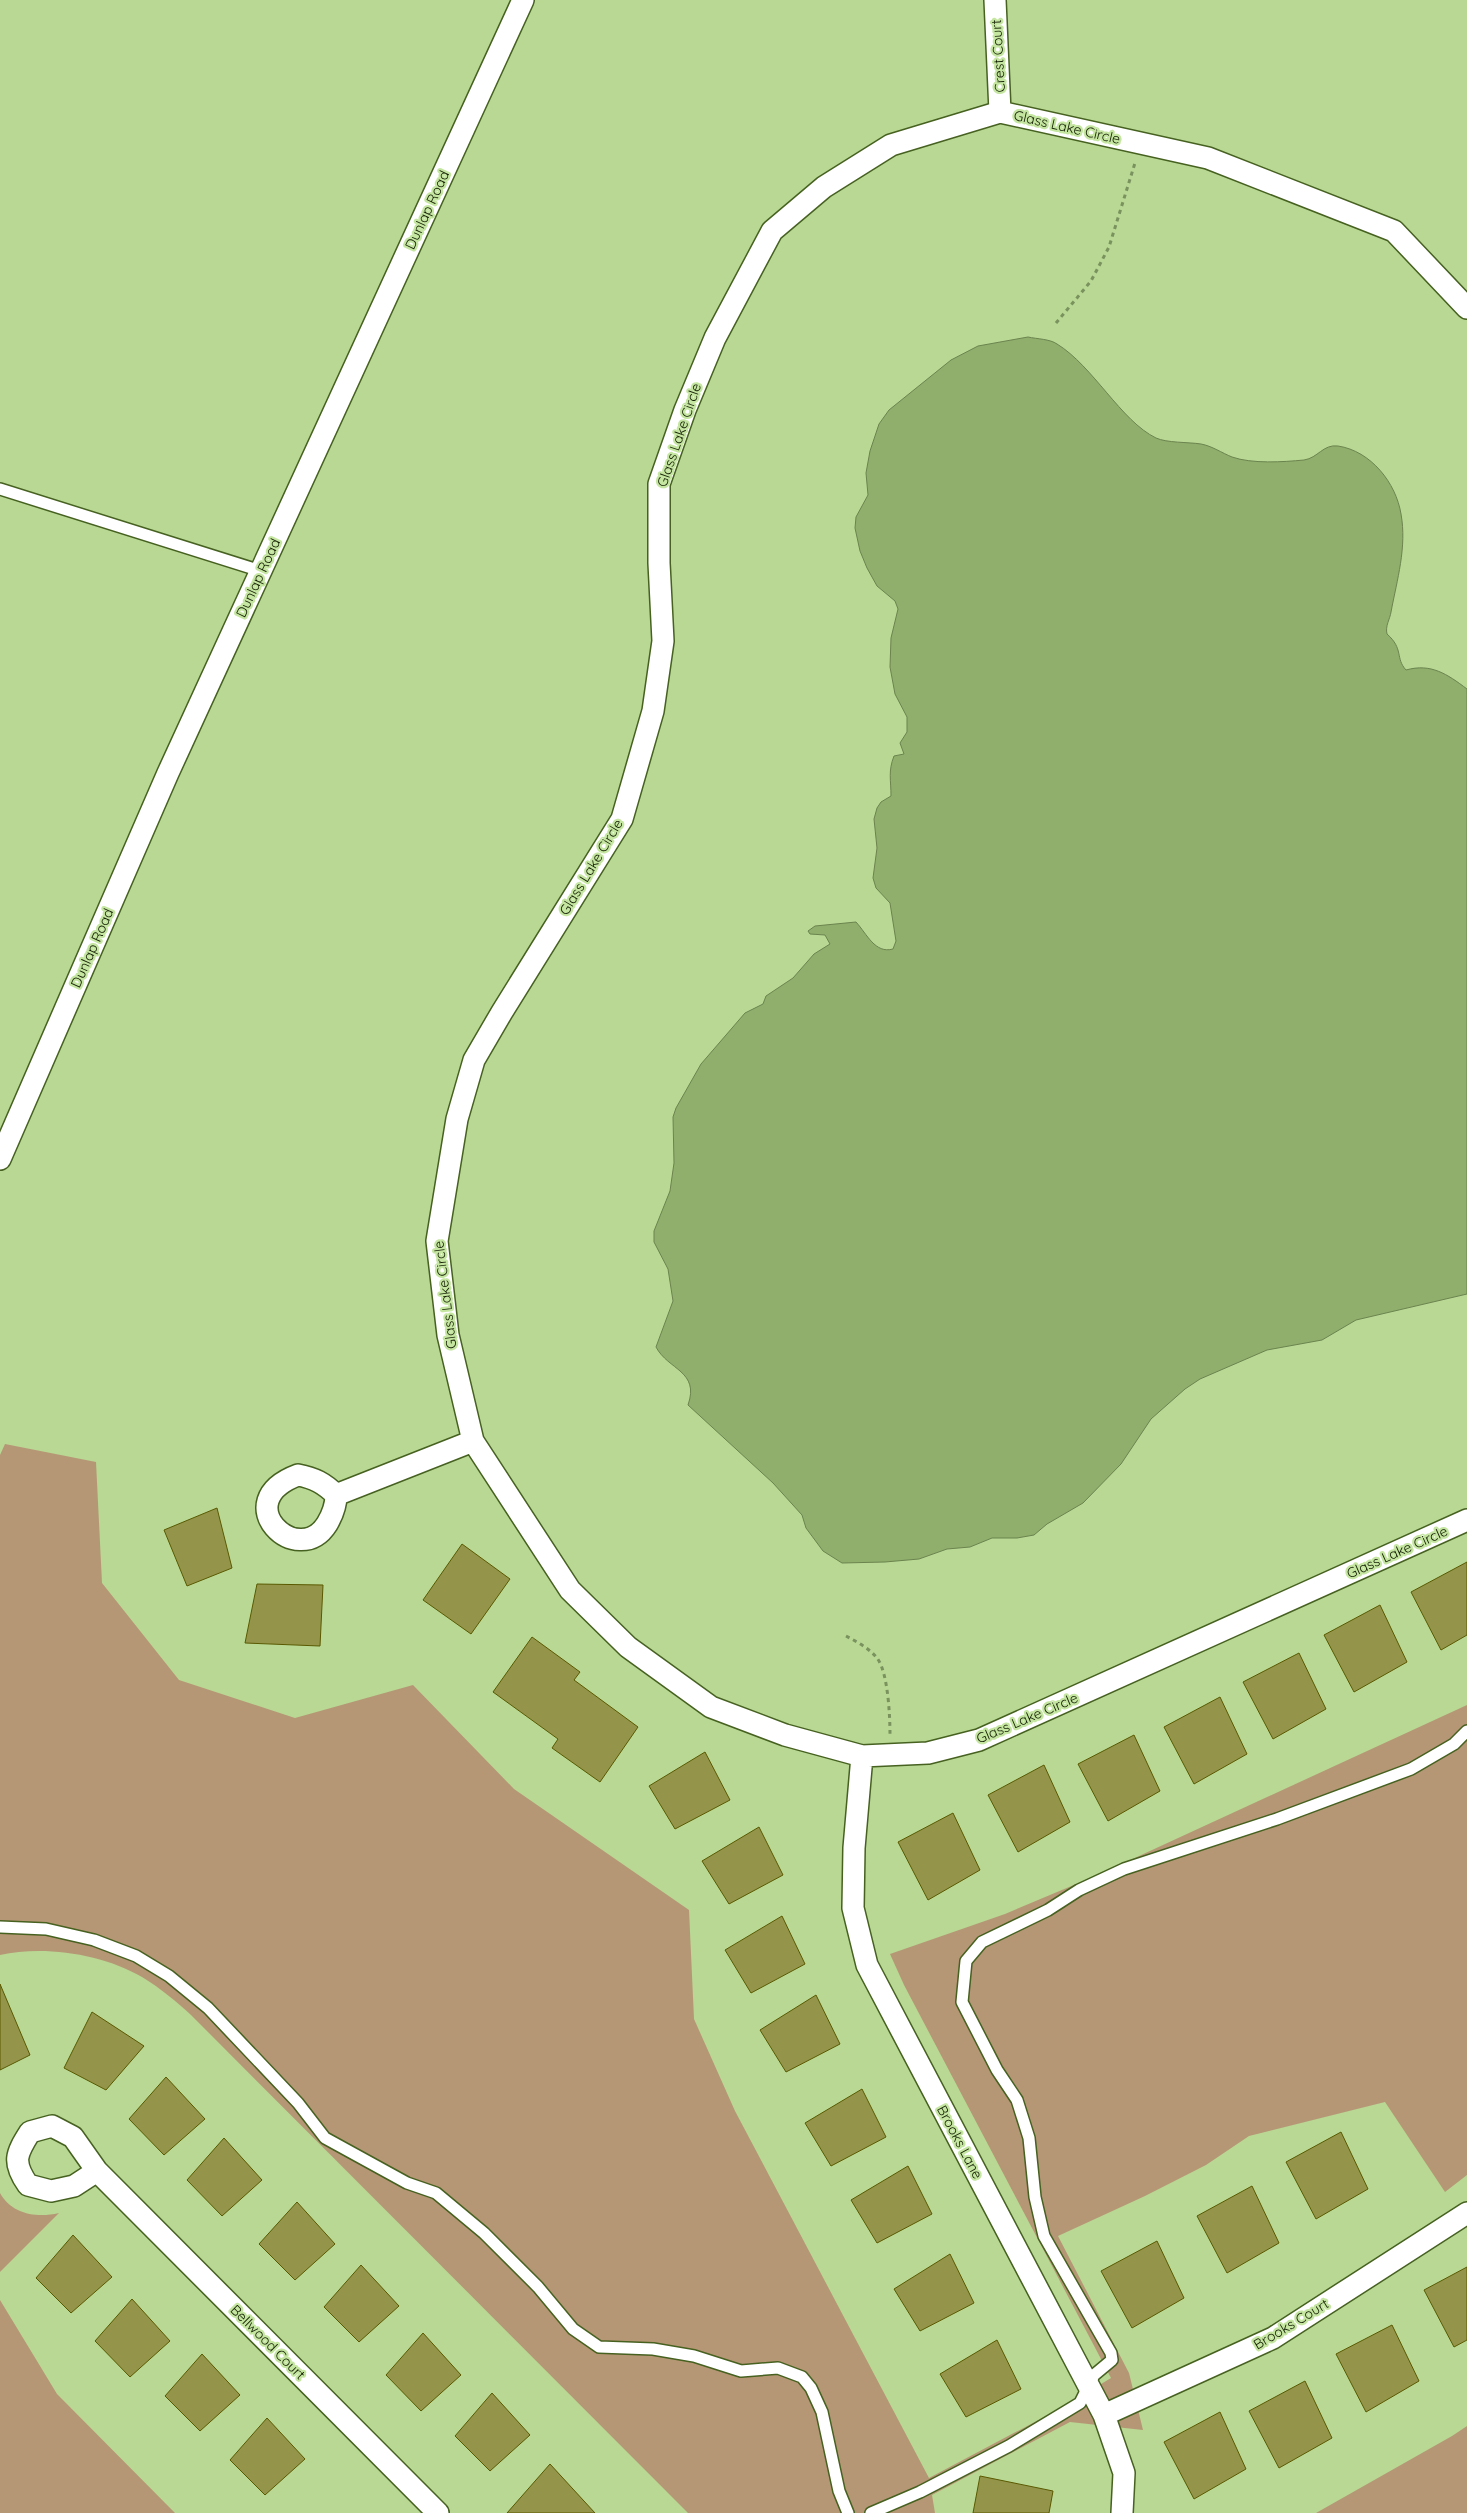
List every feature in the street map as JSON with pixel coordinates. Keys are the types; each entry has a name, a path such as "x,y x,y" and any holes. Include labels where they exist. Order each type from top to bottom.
{"street":[{"name":"Dunlap Road","path":"0,1159 168,773 523,0"},
{"name":"Crest Court","path":"995,0 1000,112"},
{"name":"Glass Lake Circle","path":"1467,308 1394,231 1208,158 1000,112 891,145 824,187 772,230 715,338 685,410 659,484 658,563 663,641 653,712 622,819 474,1060 457,1119 437,1241 448,1335 473,1441 570,1590 628,1648 711,1707 785,1735 862,1756 928,1753 979,1740 1467,1520"},
{"path":"336,1495 473,1441"},
{"name":"Brooks Lane","path":"862,1756 854,1848 853,1908 867,1965 1104,2414 1124,2473 1122,2513"},
{"name":"Bellwood Court","path":"98,2171 438,2513"},
{"name":"Brooks Court","path":"1104,2414 1273,2338 1467,2213"}],"lane":[{"path":"0,489 261,571"},
{"path":"871,2513 920,2492 1009,2446 1080,2403 1094,2375 1112,2360 1111,2353 1044,2236 1035,2197 1029,2138 1017,2100 997,2070 962,2002 966,1961 982,1942 1115,1873 1277,1819 1411,1770 1454,1744 1467,1731"},
{"path":"0,1927 46,1930 94,1940 136,1956 168,1976 208,2008 298,2103 325,2138 407,2183 436,2193 511,2260 538,2287 573,2329 599,2347 653,2349 694,2356 741,2371 778,2368 802,2377 811,2388 822,2412 839,2491 848,2513"}],"path":[{"path":"1056,323 1091,281 1109,247 1140,143"},
{"path":"846,1636 867,1648 879,1659 884,1674 890,1755"}],"shaded area":[{"path":"1028,337 1054,342 1070,354 1131,419 1156,438 1172,442 1201,444 1232,457 1258,462 1309,459 1328,447 1338,446 1361,454 1371,462 1388,480 1394,491 1401,514 1403,539 1387,634 1396,644 1406,670 1423,668 1438,671 1467,689 1467,1294 1356,1320 1322,1340 1267,1350 1200,1379 1185,1389 1151,1419 1121,1464 1083,1503 1047,1524 1034,1535 1017,1538 992,1538 970,1547 947,1549 919,1559 842,1563 823,1551 806,1528 802,1515 773,1483 688,1405 691,1394 690,1385 681,1372 661,1355 656,1347 673,1301 668,1269 654,1242 654,1231 670,1191 674,1163 673,1117 676,1108 701,1064 745,1013 763,1004 766,996 793,978 814,954 830,944 825,935 810,934 808,931 815,926 856,922 876,946 881,949 893,949 896,941 890,903 876,888 873,878 877,848 874,819 881,802 891,796 891,766 894,756 904,754 900,743 907,732 907,717 895,694 890,667 891,638 898,609 895,601 877,586 867,568 860,551 855,528 856,517 868,495 866,473 870,451 879,424 889,410 951,360 978,346"},
{"path":"5,1444 96,1462 102,1583 179,1680 295,1718 413,1685 514,1789 689,1910 694,2019 735,2111 929,2478 1063,2407 1111,2378 904,1985 890,1954 1005,1914 1100,1874 1467,1705 1467,2175 1445,2192 1385,2102 1249,2136 1206,2165 1145,2196 1058,2236 1129,2373 1143,2430 1070,2422 932,2495 935,2513 688,2513 174,2000 142,1977 127,1969 92,1957 35,1951 0,1955 0,1455"},
{"path":"0,2193 11,2206 26,2213 43,2215 59,2213 0,2272"},
{"path":"0,2300 57,2394 175,2513 0,2513"},
{"path":"1467,2426 1467,2513 1316,2513 1452,2436"}],"building":[{"path":"217,1508 232,1568 187,1586 164,1530"},
{"path":"462,1544 510,1579 471,1634 423,1600"},
{"path":"1467,1562 1467,1635 1441,1650 1411,1592"},
{"path":"257,1584 323,1585 320,1646 245,1643"},
{"path":"1380,1605 1407,1662 1354,1692 1324,1635"},
{"path":"532,1637 580,1672 574,1680 638,1727 600,1782 552,1748 558,1739 493,1692"},
{"path":"1299,1653 1326,1709 1273,1739 1243,1682"},
{"path":"1220,1697 1247,1754 1194,1784 1164,1727"},
{"path":"1134,1735 1160,1791 1108,1821 1078,1764"},
{"path":"705,1752 730,1800 675,1829 649,1786"},
{"path":"1044,1765 1070,1822 1018,1852 988,1795"},
{"path":"953,1813 980,1870 928,1900 898,1842"},
{"path":"759,1827 783,1875 729,1904 702,1861"},
{"path":"782,1916 805,1964 751,1993 725,1950"},
{"path":"0,1984 30,2055 0,2070"},
{"path":"816,1995 840,2044 786,2072 760,2030"},
{"path":"92,2012 144,2046 106,2090 64,2068"},
{"path":"166,2077 205,2119 164,2155 129,2119"},
{"path":"862,2089 886,2137 831,2166 805,2123"},
{"path":"1341,2132 1368,2189 1316,2219 1286,2162"},
{"path":"224,2138 262,2180 222,2216 187,2180"},
{"path":"908,2166 932,2214 877,2243 851,2200"},
{"path":"1252,2186 1279,2243 1227,2273 1197,2216"},
{"path":"297,2202 335,2244 295,2280 259,2244"},
{"path":"73,2235 112,2277 71,2313 36,2278"},
{"path":"1157,2241 1184,2298 1132,2328 1101,2271"},
{"path":"950,2254 974,2303 920,2331 894,2289"},
{"path":"361,2265 399,2306 359,2342 324,2307"},
{"path":"1467,2267 1467,2340 1454,2347 1424,2290"},
{"path":"132,2299 170,2341 130,2377 95,2341"},
{"path":"1392,2325 1419,2381 1366,2412 1336,2354"},
{"path":"423,2333 461,2375 421,2411 386,2375"},
{"path":"997,2340 1021,2389 966,2417 940,2374"},
{"path":"202,2354 240,2395 200,2431 165,2396"},
{"path":"1305,2381 1332,2438 1279,2468 1249,2411"},
{"path":"492,2393 530,2435 490,2471 455,2436"},
{"path":"1220,2412 1246,2469 1194,2499 1164,2442"},
{"path":"267,2418 305,2459 265,2495 230,2460"},
{"path":"550,2464 595,2513 507,2513"},
{"path":"980,2476 1053,2491 1049,2513 973,2513"}]}
